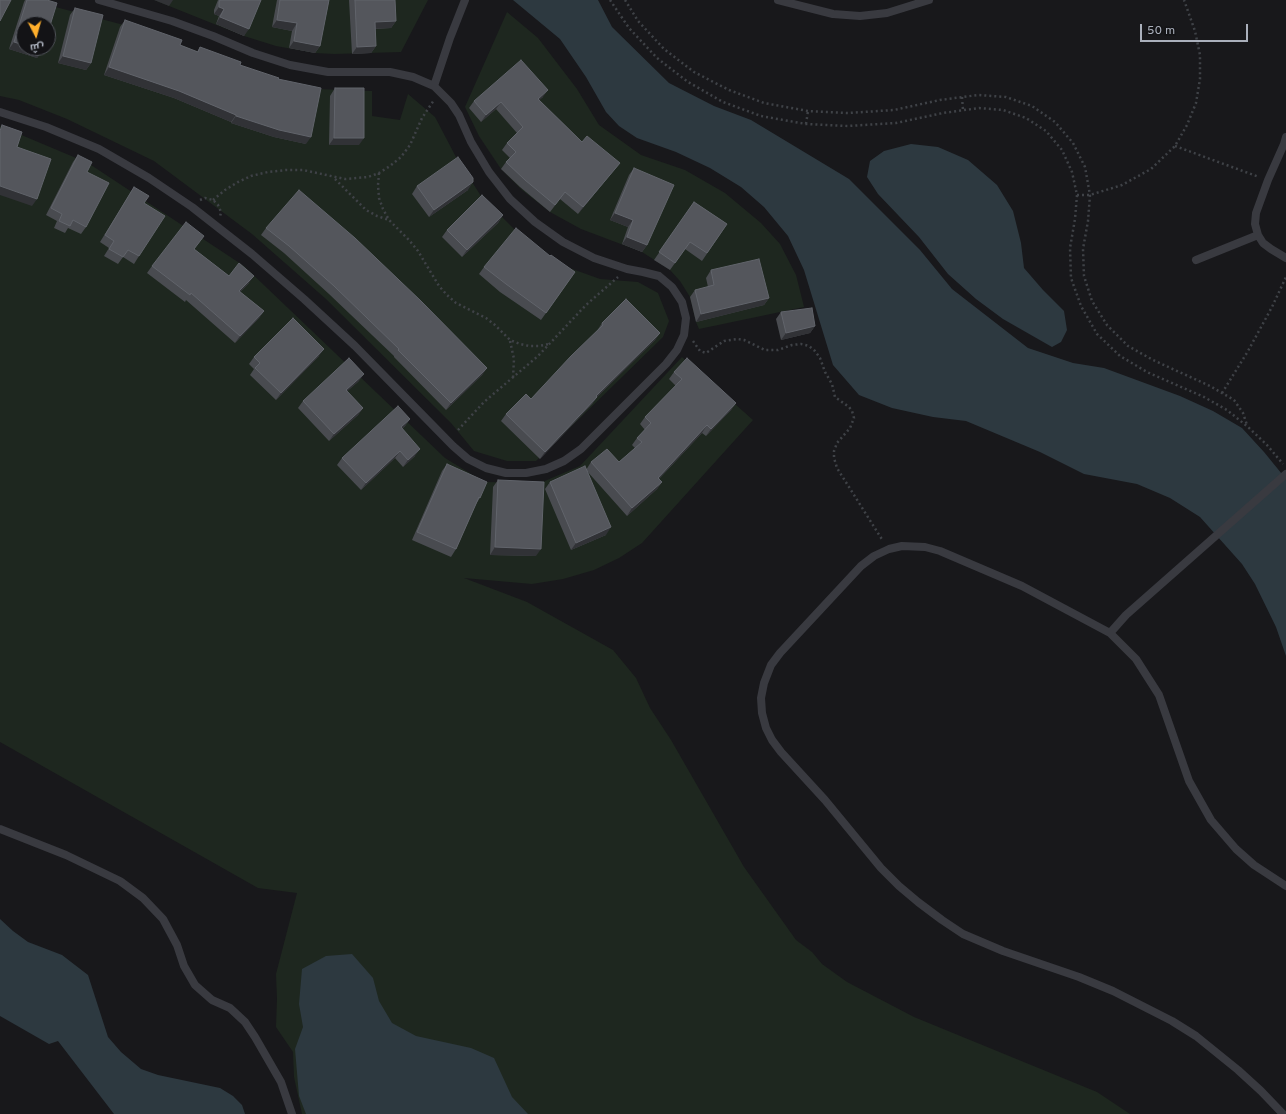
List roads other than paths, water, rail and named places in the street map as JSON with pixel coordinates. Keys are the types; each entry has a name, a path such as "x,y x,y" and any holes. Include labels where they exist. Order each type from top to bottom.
{"lane":[{"path":"0,112 46,127 99,150 149,178 192,207 252,254 304,299 355,346 453,446 468,459 486,468 506,473 526,473 546,469 564,461 581,449 666,364 676,350 684,335 686,318 682,302 672,287 659,276 627,269 594,258 569,245 535,222 510,199 489,172 471,142 459,115 451,103 434,86 413,77 390,72 328,72 290,65 253,53 172,21 99,0"},
{"path":"434,86 450,38 465,0"},
{"path":"778,0 808,4 833,14 860,16 886,13 929,0"},
{"path":"1285,142 1268,180 1256,213 1255,224 1258,235 1267,246 1286,258"},
{"path":"1196,260 1258,235"},
{"path":"1110,633 1126,615 1286,474"},
{"path":"1283,1114 1238,1070 1196,1036 1172,1021 1132,1000 1092,983 984,944 963,934 942,920 899,886 772,740 766,728 762,712 761,698 764,683 771,665 780,653 861,566 874,556 889,549 902,546 925,547 1022,586 1110,633 1136,659 1159,695 1189,782 1211,820 1236,849 1254,865 1286,886"},
{"path":"0,830 66,855 120,881 144,898 163,920 177,945 184,966 195,985 212,1000 230,1008 245,1022 281,1082 292,1114"}]}
